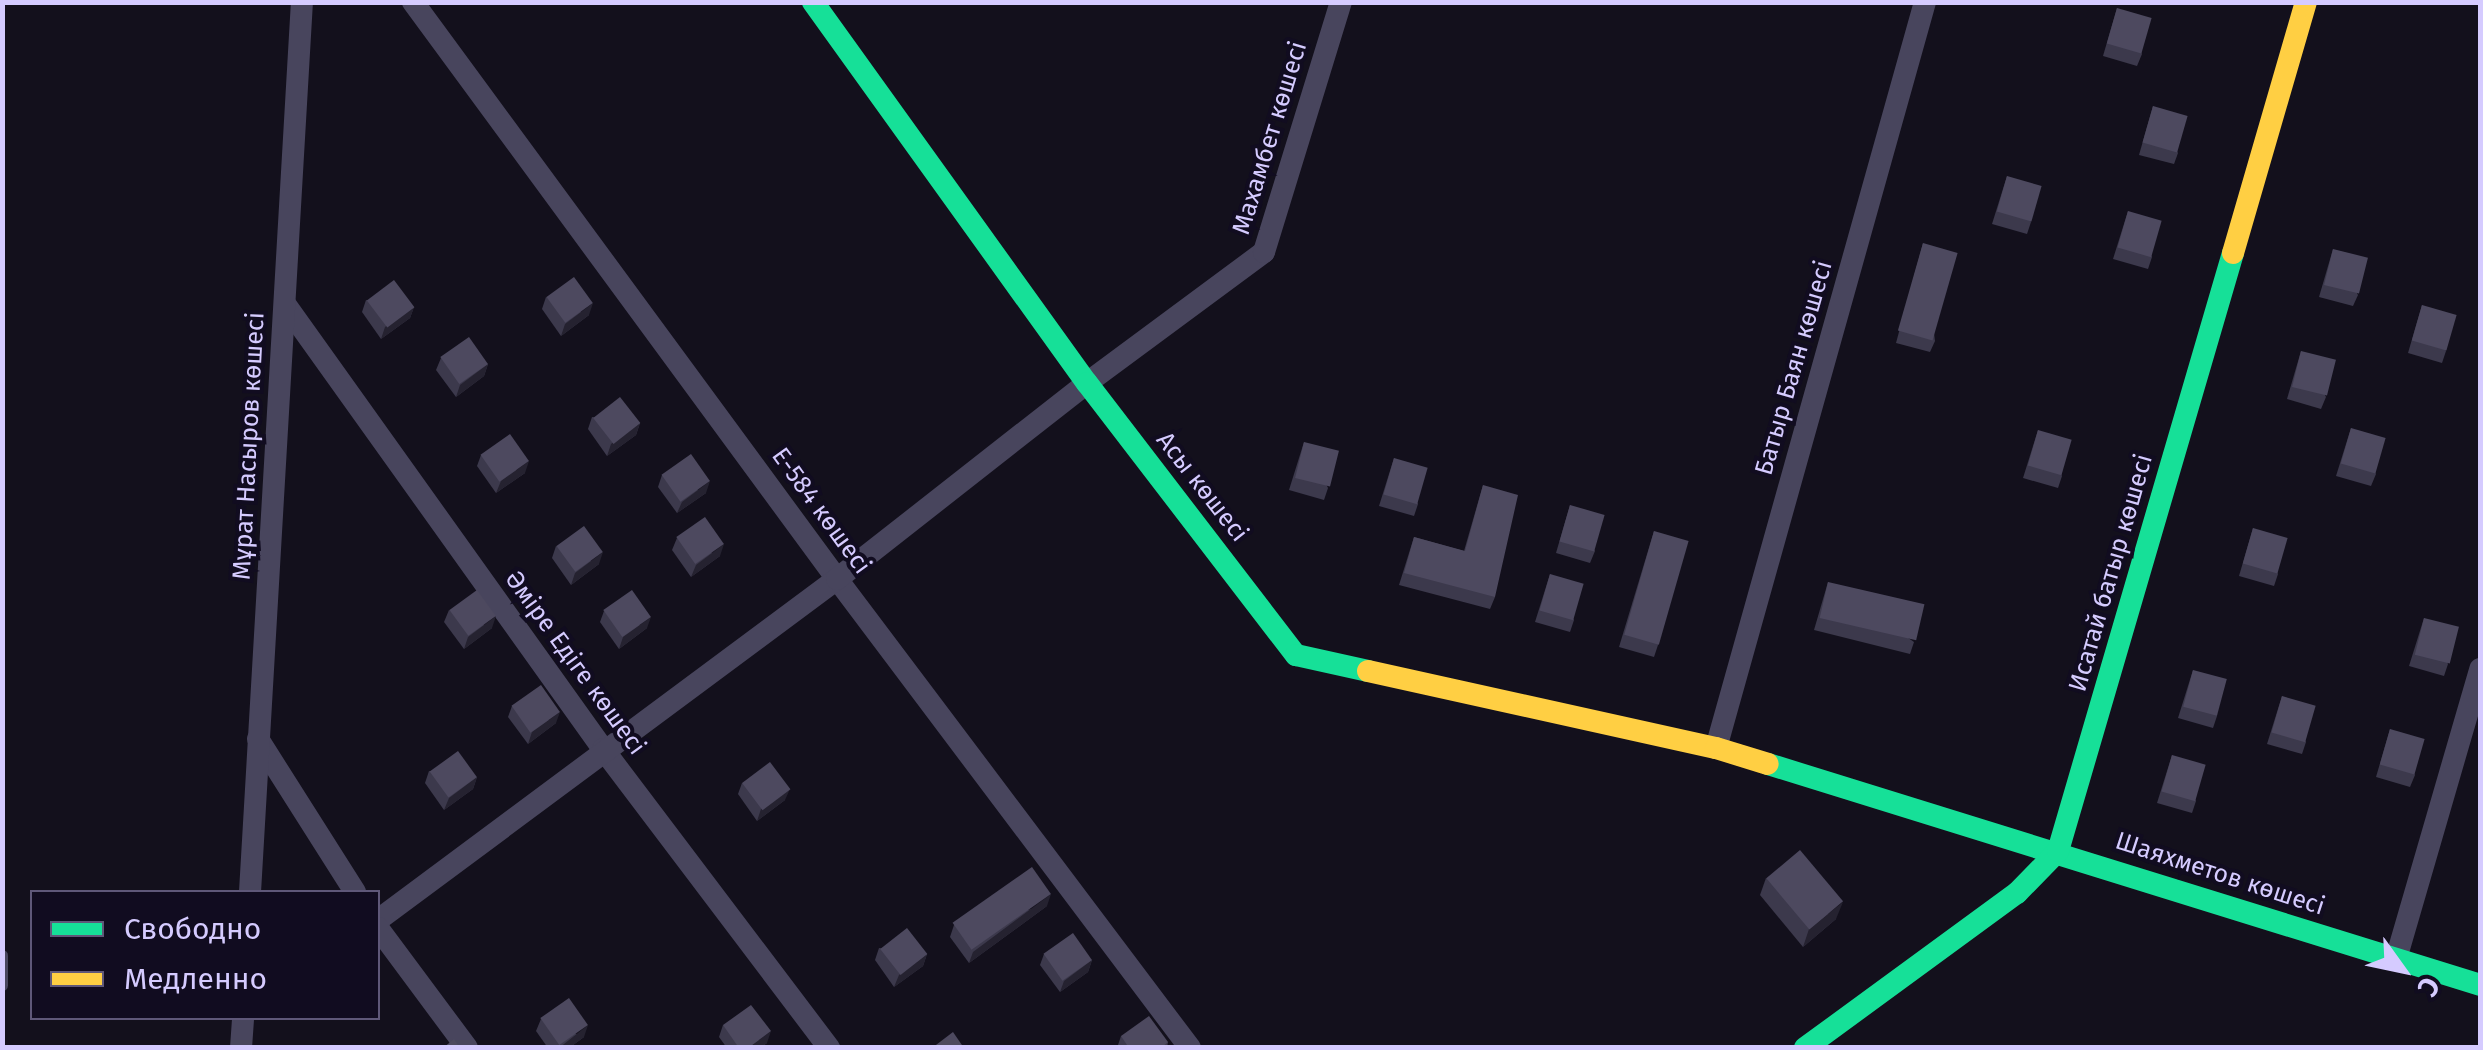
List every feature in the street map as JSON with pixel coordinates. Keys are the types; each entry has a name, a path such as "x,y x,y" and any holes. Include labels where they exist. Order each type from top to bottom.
{"street":[{"name":"Мұрат Насыров көшесі","path":"250,890 302,2"},
{"name":"Е-584 көшесі","path":"414,2 837,579 1190,1048"},
{"name":"Асы көшесі","path":"813,2 1087,383 1296,655 1716,748 2058,851"},
{"name":"Махамбет көшесі","path":"380,918 837,579 1087,383 1264,252 1341,2"},
{"name":"Батыр Баян көшесі","path":"1716,748 1925,2"},
{"name":"Исатай батыр көшесі","path":"1805,1048 2017,893 2058,851 2306,2"},
{"name":"Әміре Едіге көшесі","path":"285,304 603,750 829,1048"},
{"path":"2396,959 2480,669"},
{"path":"258,739 353,890"},
{"name":"Шаяхметов көшесі","path":"2058,851 2480,985"},
{"path":"380,931 467,1048"}],"lane":[{"path":"2,955 2,985"}],"building":[{"path":"2117,8 2152,18 2141,53 2107,44"},
{"path":"2153,106 2188,116 2177,152 2143,143"},
{"path":"2007,176 2042,186 2031,221 1997,212"},
{"path":"2128,211 2162,221 2151,257 2118,248"},
{"path":"1923,243 1958,253 1933,340 1898,330"},
{"path":"2333,249 2368,258 2359,294 2324,285"},
{"path":"574,277 593,303 565,323 546,297"},
{"path":"394,280 414,307 387,328 367,300"},
{"path":"2422,305 2457,315 2446,350 2412,341"},
{"path":"469,337 488,364 459,384 440,357"},
{"path":"2301,351 2336,360 2327,396 2292,387"},
{"path":"620,397 640,423 614,444 593,418"},
{"path":"2351,428 2386,438 2375,473 2341,464"},
{"path":"2038,430 2072,440 2061,475 2028,466"},
{"path":"510,434 529,461 499,482 481,455"},
{"path":"1304,442 1339,451 1330,487 1295,478"},
{"path":"691,454 710,481 680,502 662,475"},
{"path":"1394,458 1428,468 1417,504 1384,495"},
{"path":"1483,485 1518,495 1495,597 1404,573 1414,537 1465,551"},
{"path":"1570,505 1605,515 1594,551 1560,542"},
{"path":"705,517 724,544 695,564 676,537"},
{"path":"584,526 603,552 575,572 556,546"},
{"path":"2253,528 2288,538 2277,573 2243,564"},
{"path":"1654,531 1689,541 1659,645 1624,635"},
{"path":"1550,574 1584,584 1573,620 1540,611"},
{"path":"1828,582 1924,604 1916,640 1820,618"},
{"path":"477,590 496,616 468,636 449,610"},
{"path":"632,590 651,617 622,637 603,610"},
{"path":"2424,618 2459,627 2450,664 2415,655"},
{"path":"2193,670 2227,679 2217,716 2183,707"},
{"path":"541,685 560,712 530,733 512,706"},
{"path":"2282,696 2316,706 2305,742 2272,733"},
{"path":"2390,729 2425,739 2414,774 2380,765"},
{"path":"458,751 477,777 448,797 430,772"},
{"path":"2172,755 2206,765 2195,801 2162,792"},
{"path":"770,762 790,789 763,810 742,783"},
{"path":"1800,850 1843,901 1809,930 1766,878"},
{"path":"1032,867 1051,894 971,950 953,923"},
{"path":"907,928 927,954 901,975 880,949"},
{"path":"1073,933 1092,960 1062,981 1044,954"},
{"path":"569,998 588,1025 559,1045 540,1018"},
{"path":"751,1005 771,1031 748,1048 739,1048 723,1025"},
{"path":"1149,1016 1168,1042 1161,1048 1129,1048 1121,1036"},
{"path":"953,1032 964,1048 932,1048"},
{"path":"454,1039 460,1048 443,1048"}],"traffic: fast":[{"path":"813,2 1087,383 1296,655 1368,671"},
{"path":"1805,1048 2017,893 2058,851 2233,253"},
{"path":"1768,764 2480,985"}],"traffic: slow":[{"path":"2233,253 2306,2"},
{"path":"1368,671 1716,748 1768,764"}]}
